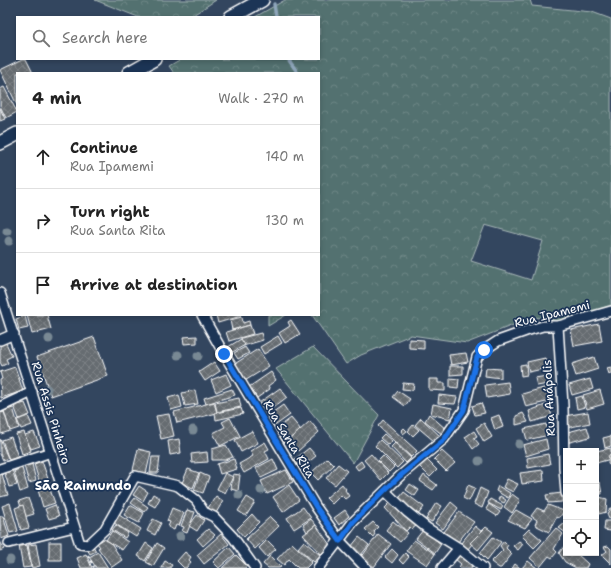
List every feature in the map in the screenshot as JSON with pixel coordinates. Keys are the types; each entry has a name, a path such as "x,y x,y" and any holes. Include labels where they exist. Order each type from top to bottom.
{"street":[{"path":"233,16 262,0"},
{"path":"131,72 152,60"},
{"path":"0,143 16,135"},
{"name":"Rua Assis Pinheiro","path":"0,293 74,527 80,544 86,545"},
{"name":"Rua Ipamemi","path":"318,568 353,522 400,476 444,440 464,410 477,357 484,350 498,341 526,331 543,326 558,326 611,311"},
{"name":"Rua Santa Rita","path":"203,316 316,507 340,541 366,568"},
{"name":"Rua Anápolis","path":"558,326 563,406 565,484"},
{"path":"0,340 14,334"},
{"path":"0,407 32,392"},
{"path":"0,468 51,452"},
{"path":"86,545 88,545 105,529 135,476 178,486 196,500 204,512 214,517 233,537 255,568"},
{"path":"385,490 417,520 458,548 483,568"},
{"path":"9,543 74,527"},
{"path":"442,568 458,548"}],"path":[{"path":"86,545 88,557 94,568"}],"green space":[{"path":"95,0 216,0 192,16 135,16"},
{"path":"285,0 530,0 532,6 592,12 611,19 611,306 564,322 534,317 467,343 411,335 361,355 346,364 313,316 320,316 320,72 173,72 169,66 179,60 320,60 320,16 257,16","holes":["485,225 543,241 531,280 471,261"]},
{"path":"268,316 284,316 268,326"},
{"path":"313,347 379,415 353,463 276,369"}],"building":[{"path":"21,60 26,60 32,72 16,72 16,103 0,70"},
{"path":"148,67 151,72 139,72"},
{"path":"4,87 16,110 16,113 6,118 0,106 0,89"},
{"path":"0,108 5,119 0,121"},
{"path":"25,316 28,328 19,330 16,319"},
{"path":"27,316 47,316 51,329 32,334"},
{"path":"216,316 241,316 218,323"},
{"path":"242,317 243,323 249,321 250,325 232,330 230,320"},
{"path":"291,320 300,334 285,343 279,333 290,326 288,322"},
{"path":"599,324 602,341 574,346 571,330"},
{"path":"250,325 253,334 229,341 226,332"},
{"path":"261,333 263,340 243,346 241,338"},
{"path":"197,336 197,343 184,344 183,337"},
{"path":"278,336 282,343 264,354 260,347"},
{"path":"94,337 108,376 51,396 37,357"},
{"path":"241,339 245,345 231,353 228,347"},
{"path":"409,339 424,340 424,349 409,348"},
{"path":"6,343 12,356 6,359 8,363 2,366 0,362 0,345"},
{"path":"245,347 249,353 238,359 234,353"},
{"path":"258,349 269,366 243,382 233,365"},
{"path":"466,353 468,362 451,365 449,355"},
{"path":"594,357 598,369 576,376 572,364"},
{"path":"545,358 547,368 529,372 527,362"},
{"path":"214,362 220,371 205,381 199,372"},
{"path":"526,364 527,375 521,376 520,365"},
{"path":"450,366 463,366 463,374 450,375"},
{"path":"15,367 23,391 1,398 0,380 2,379 0,372"},
{"path":"611,367 611,373 609,374 607,368"},
{"path":"486,368 501,369 501,378 485,376"},
{"path":"271,372 276,380 268,386 270,389 257,398 249,387"},
{"path":"226,374 231,385 216,392 211,380"},
{"path":"547,376 548,384 537,386 535,378"},
{"path":"450,378 459,379 458,388 450,387"},
{"path":"429,379 438,379 438,383 445,383 445,391 429,390"},
{"path":"590,379 593,389 572,395 569,385"},
{"path":"508,382 510,394 487,398 485,385"},
{"path":"403,383 414,384 413,390 402,389"},
{"path":"547,387 550,401 526,407 522,394"},
{"path":"280,388 287,397 266,413 259,403"},
{"path":"232,389 235,395 206,404 204,398"},
{"path":"195,390 198,404 185,406 182,393"},
{"path":"600,390 604,404 587,409 583,395"},
{"path":"398,391 410,399 405,406 393,397"},
{"path":"179,395 182,407 171,410 168,398"},
{"path":"439,395 457,397 455,404 438,403"},
{"path":"582,396 585,407 577,409 575,398"},
{"path":"239,398 241,407 217,412 215,403"},
{"path":"214,402 217,413 177,423 174,412"},
{"path":"25,403 30,415 19,419 14,406"},
{"path":"481,403 485,413 475,415 472,406"},
{"path":"433,404 452,408 450,419 431,414"},
{"path":"548,404 552,416 532,422 529,411"},
{"path":"283,405 290,415 276,425 269,415"},
{"path":"13,408 19,428 10,431 4,411"},
{"path":"241,408 243,414 216,420 215,413"},
{"path":"4,412 10,431 1,434 0,413"},
{"path":"588,412 590,423 566,428 564,416"},
{"path":"523,413 528,422 516,425 516,416"},
{"path":"169,414 174,436 161,439 156,416"},
{"path":"429,414 447,430 443,435 425,421"},
{"path":"499,415 503,427 495,430 491,418"},
{"path":"28,416 32,425 21,429 17,420"},
{"path":"230,418 240,436 220,446 213,433 225,427 222,422"},
{"path":"291,418 301,430 284,443 275,430"},
{"path":"421,418 441,437 434,441 415,425"},
{"path":"383,420 417,451 411,457 378,426"},
{"path":"310,421 319,432 298,451 289,440"},
{"path":"484,423 492,437 484,442 476,428"},
{"path":"546,424 549,435 527,440 524,429"},
{"path":"413,425 419,430 413,436 408,431"},
{"path":"587,427 590,437 566,443 564,433"},
{"path":"404,428 407,431 403,434 401,431"},
{"path":"252,431 258,443 241,452 235,440"},
{"path":"474,431 477,436 474,438 479,444 473,449 465,437"},
{"path":"24,432 31,451 22,454 16,434"},
{"path":"34,432 40,446 31,449 25,435"},
{"path":"384,434 392,441 388,445 380,438"},
{"path":"611,436 611,446 605,448 603,438"},
{"path":"11,437 18,457 9,460 2,440"},
{"path":"0,439 8,458 3,460 0,454"},
{"path":"179,439 181,453 170,455 168,441"},
{"path":"546,439 548,449 526,456 523,445"},
{"path":"380,440 403,462 397,468 375,446"},
{"path":"265,442 269,449 265,451 269,459 244,473 239,464 253,456 250,451"},
{"path":"395,443 411,458 406,463 391,447"},
{"path":"226,445 233,457 225,460 212,460 212,449"},
{"path":"309,448 316,456 301,468 294,460"},
{"path":"611,448 611,459 599,462 599,450"},
{"path":"138,449 151,452 146,474 133,470"},
{"path":"442,451 455,463 446,471 434,459"},
{"path":"207,452 208,462 192,463 191,454"},
{"path":"371,454 388,473 381,480 364,460"},
{"path":"548,454 550,464 528,468 527,458"},
{"path":"611,454 611,466 608,464 609,455"},
{"path":"383,456 394,467 389,472 378,461"},
{"path":"152,457 160,457 158,473 150,473"},
{"path":"327,458 334,465 318,480 311,473"},
{"path":"234,459 237,469 220,474 217,464"},
{"path":"273,459 278,470 261,478 256,468"},
{"path":"426,459 437,470 430,477 419,466"},
{"path":"42,461 49,482 40,484 34,464"},
{"path":"361,461 364,466 358,470 355,466"},
{"path":"32,464 36,481 29,483 24,466"},
{"path":"338,464 347,471 335,485 326,478"},
{"path":"22,468 28,489 20,492 14,471"},
{"path":"12,469 17,485 9,487 4,471"},
{"path":"188,469 199,473 193,488 182,483"},
{"path":"286,470 293,482 267,494 261,481"},
{"path":"543,470 544,481 522,484 520,473"},
{"path":"200,473 209,477 203,493 194,490"},
{"path":"225,473 233,477 225,493 217,489"},
{"path":"2,474 8,495 0,497 0,475"},
{"path":"233,474 240,475 238,491 231,489"},
{"path":"424,475 437,485 433,490 420,481"},
{"path":"507,479 518,484 513,492 503,487"},
{"path":"599,483 600,483 602,494 599,494"},
{"path":"342,484 349,496 345,499 341,495 332,504 326,498"},
{"path":"410,484 419,490 415,496 406,490"},
{"path":"289,485 299,500 283,512 273,497"},
{"path":"468,485 475,488 469,501 463,498"},
{"path":"139,486 148,492 143,501 133,495"},
{"path":"498,486 510,493 508,498 496,491"},
{"path":"49,487 55,503 43,507 38,490"},
{"path":"480,488 488,492 482,508 474,504"},
{"path":"404,492 424,507 417,516 397,501"},
{"path":"562,493 562,502 548,503 546,495"},
{"path":"153,494 160,498 155,507 148,503"},
{"path":"512,494 520,500 512,513 504,507"},
{"path":"216,496 223,501 216,513 208,508"},
{"path":"500,496 506,500 504,503 498,500"},
{"path":"247,497 255,502 246,516 238,511"},
{"path":"599,497 607,499 606,512 599,514"},
{"path":"28,498 34,514 24,517 19,501"},
{"path":"135,498 148,507 144,512 131,503"},
{"path":"490,499 503,506 501,510 488,503"},
{"path":"393,500 416,526 412,529 410,527 406,531 385,508"},
{"path":"451,502 458,508 443,529 435,523"},
{"path":"10,503 18,531 10,533 2,506"},
{"path":"436,503 442,506 432,522 426,519"},
{"path":"489,504 500,512 497,516 486,509"},
{"path":"23,505 29,528 21,530 15,508"},
{"path":"55,505 59,516 49,519 45,509"},
{"path":"130,505 144,513 139,523 124,515"},
{"path":"548,505 563,511 560,517 556,518 549,532 535,525 537,520 531,516 537,508 544,511"},
{"path":"303,507 311,518 294,529 287,518"},
{"path":"172,508 184,513 179,526 176,525 174,530 168,527 170,522 167,521"},
{"path":"610,508 611,519 609,519 607,514"},
{"path":"187,510 195,512 187,533 182,531 184,527 181,526"},
{"path":"345,510 349,516 339,525 334,518"},
{"path":"516,510 532,519 525,528 508,520"},
{"path":"459,512 474,522 458,542 444,532"},
{"path":"252,514 259,522 244,537 237,529"},
{"path":"119,515 141,529 136,537 114,523"},
{"path":"197,515 204,520 197,531 189,526"},
{"path":"0,516 3,516 9,536 1,539"},
{"path":"270,517 279,526 255,549 246,539"},
{"path":"153,519 161,523 155,535 147,531"},
{"path":"311,519 316,525 307,532 303,525"},
{"path":"393,521 408,533 400,542 386,530"},
{"path":"605,521 611,521 611,531 604,530"},
{"path":"373,522 378,527 374,531 375,534 373,537 365,529"},
{"path":"116,525 128,533 125,538 112,530"},
{"path":"316,525 330,545 321,554 303,535"},
{"path":"563,525 563,531 559,528"},
{"path":"475,526 482,532 468,549 461,543"},
{"path":"486,527 493,532 478,550 470,543"},
{"path":"556,528 563,534 554,549 557,552 552,558 549,556 540,567 530,558"},
{"path":"208,529 215,535 203,546 197,539"},
{"path":"529,529 542,540 534,548 522,536"},
{"path":"423,530 441,544 435,553 416,539"},
{"path":"112,531 128,542 122,550 106,540"},
{"path":"221,534 229,544 204,564 197,555"},
{"path":"378,534 391,544 374,567 361,558"},
{"path":"359,537 369,545 361,555 351,547"},
{"path":"493,537 501,542 487,560 480,553"},
{"path":"104,539 111,543 122,560 112,567 98,548 100,547 97,543"},
{"path":"267,540 276,549 267,557 259,548"},
{"path":"414,540 435,554 427,565 406,551"},
{"path":"0,541 4,549 0,551"},
{"path":"304,541 320,555 314,562 298,548"},
{"path":"504,541 508,545 506,548 512,554 501,568 499,568 491,562 503,550 500,546"},
{"path":"519,541 523,544 518,550 513,546"},
{"path":"49,542 61,542 61,560 49,560"},
{"path":"146,543 153,548 145,561 138,556"},
{"path":"157,543 164,548 153,566 146,562"},
{"path":"292,543 312,562 306,568 298,568 289,559 284,565 277,559"},
{"path":"36,544 40,566 32,568 28,545"},
{"path":"27,545 31,567 23,568 19,546"},
{"path":"93,546 96,551 90,554 87,549"},
{"path":"608,546 611,549 611,564 602,555 607,551 604,547"},
{"path":"229,547 235,554 219,568 213,562"},
{"path":"563,548 563,556 579,556 588,564 586,568 576,568 565,562 559,553"},
{"path":"392,549 398,555 392,563 385,557"},
{"path":"98,552 108,568 96,568 89,557"},
{"path":"185,552 191,557 189,560 191,562 186,568 184,568 177,561"},
{"path":"405,553 409,557 403,564 399,560"},
{"path":"86,554 92,568 81,568 77,558"},
{"path":"236,555 247,566 245,568 222,568"},
{"path":"461,555 472,566 471,568 459,567 461,564 455,559"},
{"path":"270,556 281,567 268,568 263,564"},
{"path":"165,561 172,565 170,568 161,568"},
{"path":"528,561 537,568 522,568"},
{"path":"515,564 520,568 512,568"}],"waterway":[{"path":"274,4 276,16"},
{"path":"289,60 297,72"}],"district":[{"name":"São Raimundo","path":"83,485"}],"route":[{"path":"224,354 316,507 340,541 353,522 385,490 444,440 464,410 477,357 484,350"}]}
